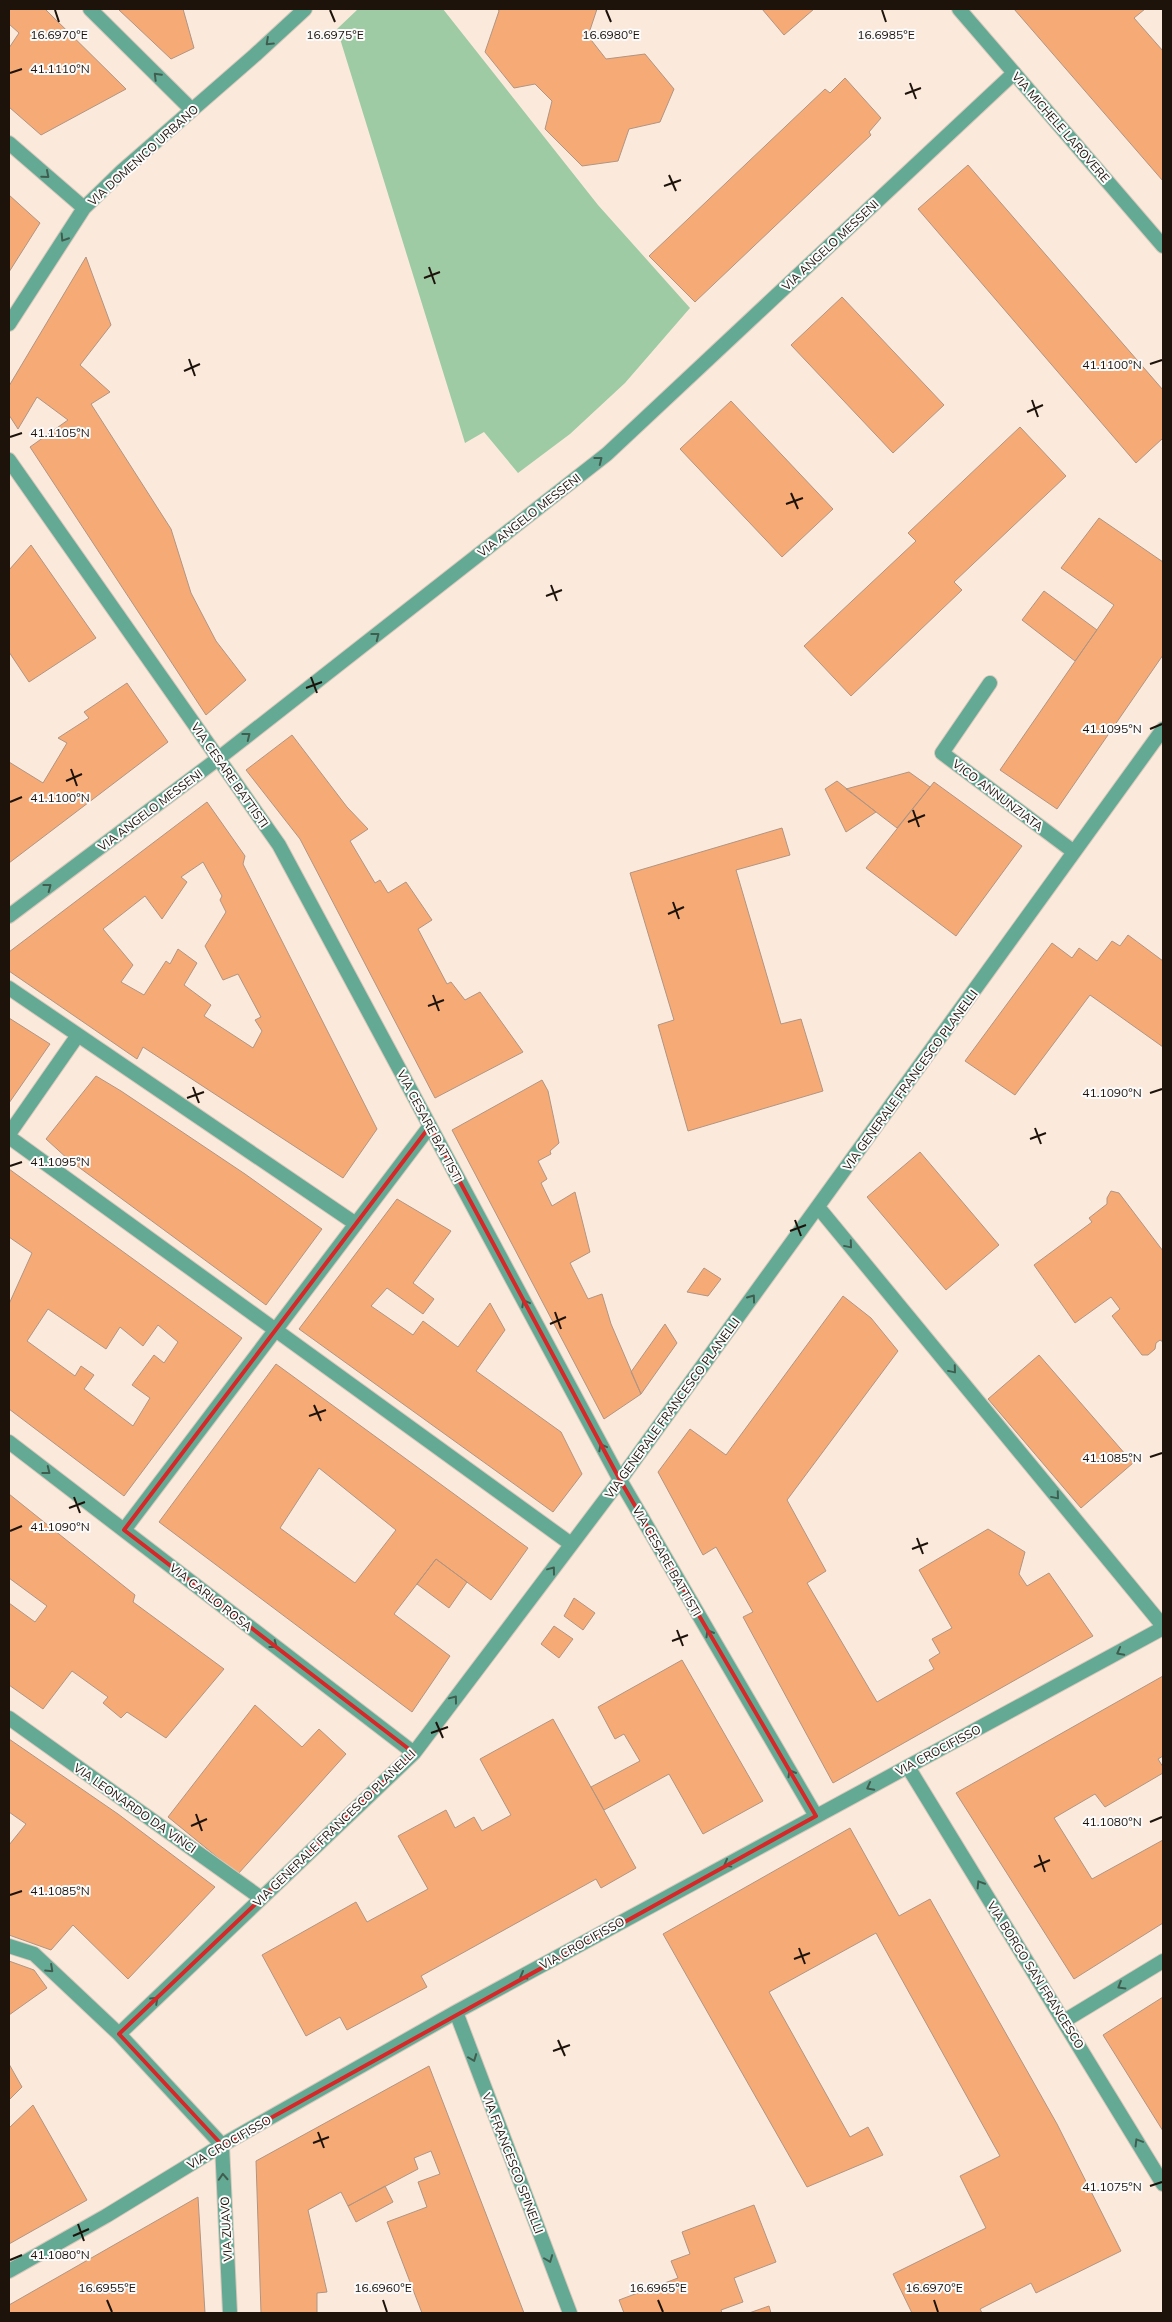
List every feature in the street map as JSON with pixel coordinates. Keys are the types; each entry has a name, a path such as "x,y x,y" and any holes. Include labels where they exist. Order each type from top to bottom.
{"street":[{"path":"90,9 192,110"},
{"name":"VIA DOMENICO URBANO","path":"9,324 84,208 122,171 305,9"},
{"name":"VIA MICHELE LAROVERE","path":"959,9 1163,246"},
{"name":"VIA ANGELO MESSENI","path":"9,916 219,758 607,454 1014,72"},
{"path":"9,143 84,208"},
{"name":"VIA CESARE BATTISTI","path":"9,460 279,845 620,1480 816,1816"},
{"name":"VICO ANNUNZIATA","path":"990,683 942,752 1074,852"},
{"name":"VIA GENERALE FRANCESCO PLANELLI","path":"120,2034 414,1752 620,1480 1163,729"},
{"path":"9,988 356,1224"},
{"path":"9,1134 78,1035"},
{"path":"124,1530 430,1126"},
{"path":"9,1138 571,1544"},
{"path":"818,1207 1163,1627"},
{"name":"VIA CARLO ROSA","path":"9,1442 414,1752"},
{"name":"VIA CROCIFISSO","path":"9,2271 106,2216 222,2145 456,2012 1163,1627"},
{"name":"VIA LEONARDO DA VINCI","path":"9,1718 261,1898"},
{"name":"VIA BORGO SAN FRANCESCO","path":"908,1767 1163,2184"},
{"path":"9,1946 34,1954 120,2034 222,2145"},
{"path":"1064,2021 1163,1961"},
{"name":"VIA FRANCESCO SPINELLI","path":"456,2012 570,2313"},
{"name":"VIA ZUAVO","path":"222,2145 230,2313"}],"highlighted area":[{"path":"430,1126 620,1480 816,1816 222,2145 119,2034 414,1753 124,1530"}],"green space":[{"path":"358,9 443,9 598,205 690,308 625,383 570,434 518,473 484,432 465,443 337,29"}],"building":[{"path":"9,9 45,9 126,89 41,135 9,107 9,48 19,33 9,24"},
{"path":"118,9 183,9 194,48 171,59"},
{"path":"498,9 597,9 588,36 606,59 645,54 674,89 660,122 629,129 618,161 582,166 545,129 552,101 535,84 514,88 485,52 499,11"},
{"path":"762,9 814,9 784,35"},
{"path":"1014,9 1145,9 1134,18 1163,51 1163,181"},
{"path":"845,78 881,118 869,132 871,135 695,302 649,256 825,89 830,93"},
{"path":"968,165 1163,390 1163,438 1136,463 918,209"},
{"path":"9,195 40,223 9,272"},
{"path":"86,257 111,325 80,365 110,392 91,404 171,529 191,593 216,641 246,680 206,715 30,447 68,420 37,397 18,429 9,415 9,386"},
{"path":"842,297 944,405 893,453 791,345"},
{"path":"731,401 833,509 782,557 680,449"},
{"path":"1020,427 1066,476 954,582 962,590 851,696 804,646 916,541 908,533"},
{"path":"1099,518 1163,562 1163,655 1057,809 1000,770 1114,605 1061,568"},
{"path":"31,545 96,638 29,682 9,652 9,570"},
{"path":"1044,591 1097,630 1075,661 1022,620"},
{"path":"127,683 168,742 9,863 9,762 43,783 67,743 58,738 89,718 84,712"},
{"path":"292,735 347,807 368,829 350,841 375,883 380,880 388,893 406,882 432,920 418,929 447,984 451,982 465,1000 480,992 523,1052 435,1098 300,839 246,770"},
{"path":"909,772 930,787 897,828 846,789"},
{"path":"837,781 876,812 846,832 825,789"},
{"path":"934,782 1022,846 956,936 866,868"},
{"path":"207,802 245,856 243,864 377,1129 343,1178 143,1047 137,1059 9,971 9,952","holes":["203,862 222,896 220,900 226,912 205,946 223,980 238,974 261,1017 255,1020 262,1031 253,1048 204,1016 211,1005 184,985 197,963 178,949 170,964 166,961 144,995 121,982 133,965 103,929 145,896 162,919 187,882 181,877"]},
{"path":"782,828 790,855 736,870 781,1024 801,1019 823,1091 688,1131 658,1025 674,1020 630,873"},
{"path":"1128,935 1163,961 1163,1047 1090,995 1015,1095 965,1061 1052,943 1072,958 1079,948 1097,961 1112,941 1120,946"},
{"path":"9,1018 50,1044 9,1103"},
{"path":"96,1076 245,1174 322,1229 266,1305 69,1160 46,1139"},
{"path":"542,1080 548,1091 559,1143 550,1151 551,1154 538,1161 547,1179 541,1183 552,1206 575,1192 590,1252 570,1263 588,1299 602,1294 611,1324 641,1394 604,1419 452,1130"},
{"path":"920,1152 999,1245 946,1290 867,1197"},
{"path":"9,1169 242,1338 124,1496 9,1409 9,1304 32,1253 9,1237","holes":["48,1309 106,1349 120,1327 143,1346 158,1325 178,1342 164,1363 154,1355 132,1385 150,1398 133,1426 84,1389 94,1375 81,1366 75,1376 27,1341"]},
{"path":"1111,1191 1119,1193 1163,1251 1163,1342 1160,1340 1156,1343 1155,1349 1148,1355 1142,1355 1112,1316 1120,1309 1111,1297 1075,1323 1034,1265 1092,1222 1089,1218 1107,1204 1107,1198"},
{"path":"397,1199 451,1231 413,1283 434,1299 423,1314 387,1288 371,1306 413,1335 423,1321 458,1347 490,1303 505,1330 476,1371 561,1432 582,1474 553,1512 299,1329"},
{"path":"704,1268 721,1279 708,1296 687,1292"},
{"path":"843,1296 871,1318 898,1351 787,1500 826,1571 807,1583 877,1702 934,1669 929,1660 940,1653 932,1639 952,1628 919,1570 988,1529 1025,1552 1019,1574 1027,1586 1049,1573 1093,1636 833,1783 743,1617 753,1612 716,1547 703,1555 658,1472 690,1429 726,1455"},
{"path":"665,1324 677,1343 641,1394 631,1372"},
{"path":"1039,1355 1133,1463 1081,1508 988,1399"},
{"path":"276,1364 528,1548 491,1600 436,1559 394,1614 450,1656 412,1712 159,1522","holes":["319,1468 396,1530 355,1583 280,1528"]},
{"path":"9,1494 135,1595 133,1602 224,1669 166,1738 127,1712 121,1718 103,1703 108,1697 72,1671 43,1709 9,1685 9,1603 35,1622 47,1606 9,1578"},
{"path":"436,1559 467,1582 449,1608 417,1584"},
{"path":"574,1598 595,1613 583,1630 564,1616"},
{"path":"554,1626 573,1639 559,1658 541,1644"},
{"path":"682,1660 763,1801 703,1834 669,1774 604,1810 591,1787 640,1761 624,1734 615,1739 598,1707"},
{"path":"1163,1676 1163,1756 1158,1759 1163,1767 1163,1773 1105,1807 1095,1794 1054,1818 1092,1879 1163,1840 1163,1923 1074,1979 956,1793"},
{"path":"255,1705 302,1747 319,1729 346,1754 238,1874 168,1817"},
{"path":"553,1719 636,1868 601,1888 596,1879 421,1976 427,1987 347,2030 340,2017 306,2036 262,1955 356,1902 367,1922 428,1889 398,1836 446,1810 455,1828 474,1817 482,1831 511,1815 480,1759"},
{"path":"9,1739 118,1814 215,1887 128,1979 73,1925 51,1950 9,1935 9,1845 26,1824 9,1812"},
{"path":"850,1828 899,1916 930,1899 1057,2124 1121,2251 1036,2293 1031,2283 980,2309 982,2313 912,2313 893,2274 986,2228 960,2176 1000,2156 876,1933 769,1992 850,2137 868,2127 883,2155 807,2187 663,1934"},
{"path":"9,1961 34,1970 47,1988 9,2015"},
{"path":"1163,1997 1163,2131 1103,2035"},
{"path":"9,2064 22,2087 9,2100"},
{"path":"429,2066 524,2313 422,2313 387,2222 427,2207 418,2182 440,2174 431,2151 414,2158 418,2169 348,2206 341,2192 308,2210 327,2292 317,2293 317,2313 261,2313 256,2161"},
{"path":"33,2105 87,2200 9,2244 9,2128"},
{"path":"385,2186 393,2202 356,2222 348,2206"},
{"path":"198,2197 205,2313 9,2313 9,2305"},
{"path":"754,2205 776,2262 734,2278 743,2302 721,2310 722,2313 624,2313 619,2300 678,2278 671,2261 690,2254 682,2232"},
{"path":"769,2306 771,2313 749,2313"}]}
